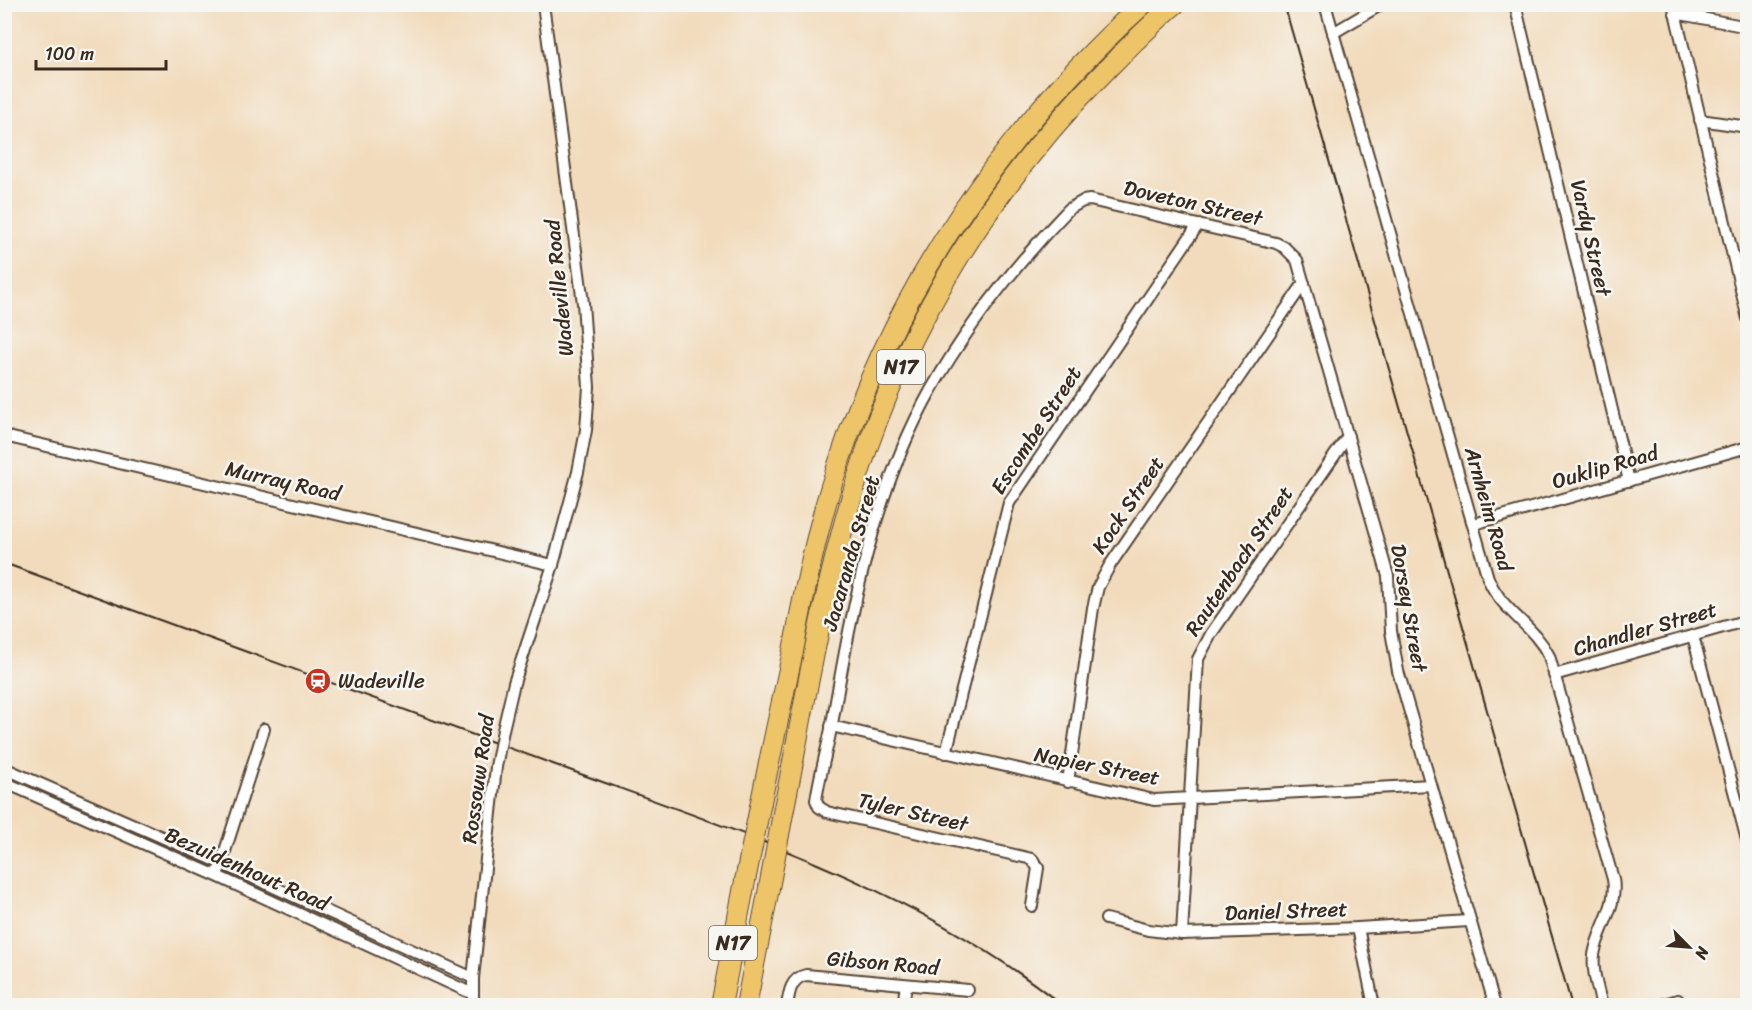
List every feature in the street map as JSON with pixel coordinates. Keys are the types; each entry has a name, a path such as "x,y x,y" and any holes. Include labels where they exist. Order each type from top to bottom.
{"highway":[{"name":"N17","path":"721,1005 820,524 837,465 863,397 890,334 948,232 982,182 1060,86 1108,36 1143,4"},
{"name":"N17","path":"746,1005 825,595 858,475 882,408 911,343 938,291 969,240 1037,146 1077,99 1175,4"}],"street":[{"name":"Wadeville Road","path":"543,4 583,303 589,387 586,430 580,461 553,565"},
{"name":"Arnheim Road","path":"1325,4 1492,589 1506,608 1545,647 1549,656 1614,888 1612,906 1594,953 1594,971 1602,1005"},
{"path":"1333,33 1382,4"},
{"name":"Vardy Street","path":"1515,4 1629,481"},
{"path":"1748,27 1674,9 1744,289 1748,319"},
{"path":"1700,120 1748,128"},
{"name":"Doveton Street","path":"1083,201 1098,201 1276,243 1292,253"},
{"name":"Jacaranda Street","path":"831,726 854,603 869,544 880,506 910,432 947,363 994,294 1069,209 1083,201"},
{"name":"Escombe Street","path":"946,753 1009,503 1198,225"},
{"name":"Dorsey Street","path":"1292,253 1300,267 1388,576 1391,631 1398,671 1495,1005"},
{"name":"Kock Street","path":"1068,782 1098,587 1110,565 1304,283"},
{"name":"Murray Road","path":"4,436 553,565"},
{"name":"Rautenbach Street","path":"1182,934 1197,665 1201,653 1211,634 1348,436"},
{"name":"Ouklip Road","path":"1473,524 1748,447"},
{"name":"Rossouw Road","path":"473,1000 473,978 496,767 514,683 553,565"},
{"name":"Chandler Street","path":"1554,675 1748,620"},
{"path":"1693,636 1748,844"},
{"name":"Napier Street","path":"831,726 1146,799 1190,799 1431,785"},
{"name":"Tyler Street","path":"831,726 816,800 822,810 1032,859 1038,868 1032,906"},
{"path":"217,876 264,729"},
{"name":"Bezuidenhout Road","path":"4,768 221,863 473,978"},
{"name":"Bezuidenhout Road","path":"4,782 217,876 348,937 473,1000"},
{"path":"125,836 130,824"},
{"name":"Daniel Street","path":"1106,919 1148,930 1182,934 1359,928 1470,921"},
{"path":"348,937 353,923"},
{"path":"1359,928 1374,1005"},
{"name":"Gibson Road","path":"787,1005 796,980 806,975 968,990"},
{"path":"903,1005 906,985"},
{"path":"1658,1005 1678,1000"}],"railway":[{"path":"1284,4 1572,1006"},
{"path":"4,563 686,812 819,864 945,927 1006,964 1063,1006"}],"place":[{"name":"Wadeville","path":"318,681"}]}
